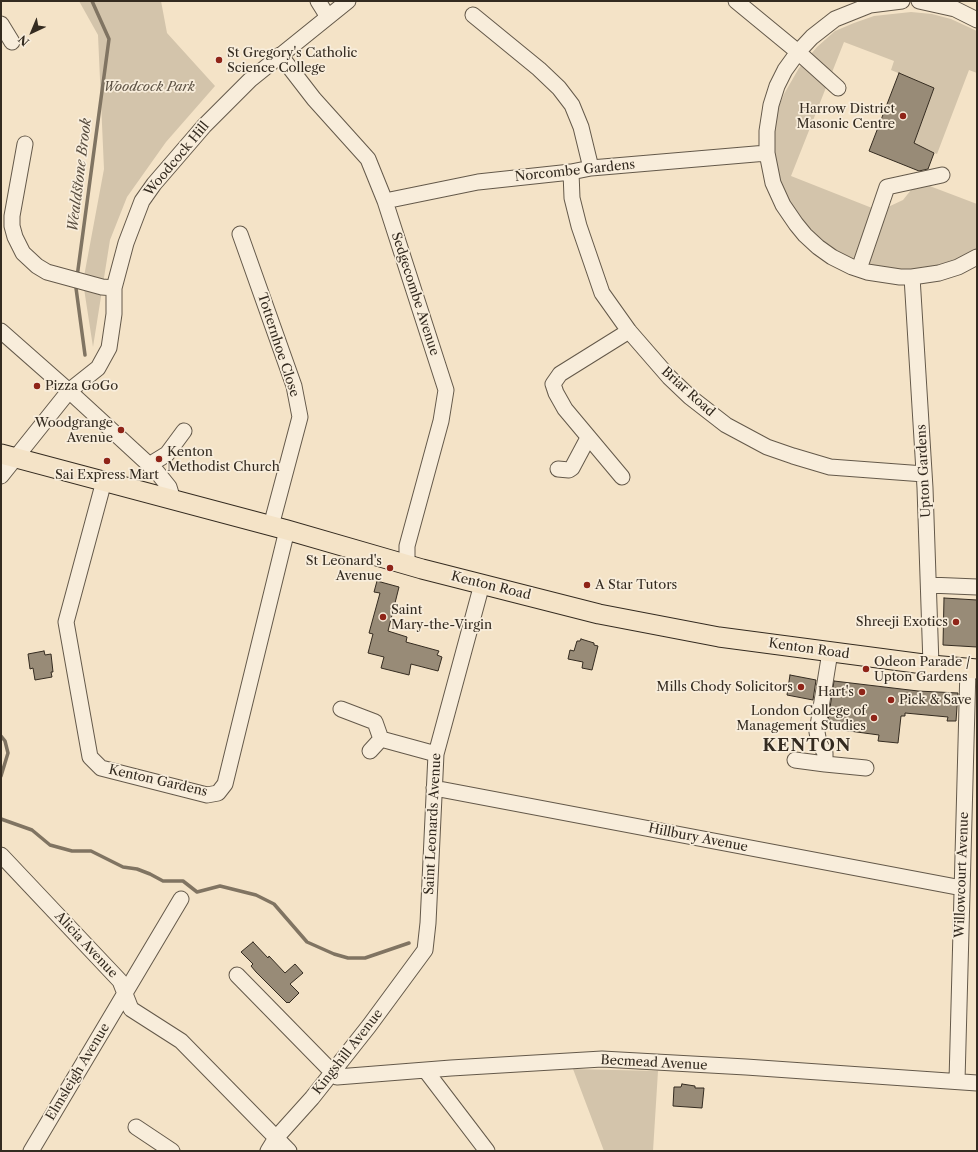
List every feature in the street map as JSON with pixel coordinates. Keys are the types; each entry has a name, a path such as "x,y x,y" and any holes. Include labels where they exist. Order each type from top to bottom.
{"main road":[{"name":"Kenton Road","path":"8,456 279,528 407,564 599,614 719,637 931,665 973,669"}],"street":[{"path":"318,1 328,17"},
{"name":"Woodcock Hill","path":"1,476 8,456 69,391 98,368 109,348 114,314 114,288 126,243 142,201 154,184 213,117 250,80 348,1"},
{"path":"736,1 798,52 838,88"},
{"path":"902,1 844,8 835,19 812,37 798,52 777,86 771,105 767,132 767,153 773,183 796,224 818,247 832,257 859,270 882,275 912,277 939,273 977,257"},
{"path":"920,1 955,9 977,20"},
{"path":"473,14 539,69 559,88 572,105 581,127 591,168"},
{"path":"1,24 12,42"},
{"name":"Sedgecombe Avenue","path":"280,55 314,99 368,159 385,201 446,390 441,420 407,546 407,564"},
{"path":"26,144 12,216 12,226 15,237 23,253 36,266 47,272 102,287 114,288"},
{"name":"Norcombe Gardens","path":"385,201 478,182 571,172 591,168 767,153"},
{"name":"Briar Road","path":"571,172 572,198 578,226 602,293 629,331 669,377 690,396 726,426 767,447 793,456 830,467 924,474"},
{"path":"859,270 887,187 942,175"},
{"name":"Totternhoe Close","path":"240,234 294,386 300,417 279,528"},
{"name":"Upton Gardens","path":"912,277 924,474 931,665"},
{"path":"1,331 150,466 169,487 173,500"},
{"path":"622,477 565,409 553,384 560,374 629,331"},
{"path":"150,466 167,454 184,431"},
{"path":"558,469 569,470 572,468 588,438"},
{"name":"Kenton Gardens","path":"104,481 66,622 90,757 101,768 207,795 218,792 225,784 279,528"},
{"name":"Saint Leonards Avenue","path":"425,950 428,923 436,754 482,584"},
{"path":"929,585 977,587"},
{"path":"824,764 825,753 819,743 817,732 830,652"},
{"name":"Willowcourt Avenue","path":"957,1082 962,888 973,669"},
{"path":"342,709 375,722 381,739"},
{"path":"381,739 436,754"},
{"path":"370,750 381,739"},
{"path":"795,760 866,768"},
{"name":"Hillbury Avenue","path":"434,788 962,888"},
{"name":"Alicia Avenue","path":"1,854 120,981 130,1009 181,1041 289,1151"},
{"name":"Elmsleigh Avenue","path":"31,1151 181,899"},
{"name":"Kingshill Avenue","path":"268,1151 276,1138 332,1073 425,950"},
{"path":"237,975 332,1073"},
{"name":"Becmead Avenue","path":"332,1073 337,1077 602,1059 746,1067 977,1083"},
{"path":"426,1071 487,1151"},
{"path":"136,1127 172,1151"}],"green space":[{"name":"Woodcock Park","path":"79,1 161,1 167,33 215,86 166,142 127,197 110,240 93,347 83,282 104,169 98,35"},
{"path":"911,12 932,14 951,19 977,31 977,73 969,70 937,154 914,143 934,88 891,70 894,61 844,42 791,176 872,208 888,207 903,200 911,190 927,185 977,204 977,249 972,253 946,265 900,271 870,266 835,253 816,236 797,215 785,195 776,171 773,153 776,113 784,94 799,68 817,47 835,31 854,23 874,16"},
{"path":"573,1069 658,1071 653,1151 604,1151"}],"building":[{"name":"Harrow District Masonic Centre","path":"899,73 934,88 914,143 934,153 928,169 919,171 869,151"},
{"name":"Saint Mary-the-Virgin","path":"377,581 399,587 388,631 407,637 406,642 439,651 437,655 442,657 438,671 411,664 409,675 381,668 384,657 368,653 373,634 369,633 380,593 374,592"},
{"name":"Shreeji Exotics","path":"944,598 977,600 977,647 943,645"},
{"path":"581,639 594,643 594,645 598,646 592,670 582,668 583,662 568,659 570,650 574,651 577,641 580,641"},
{"path":"44,651 45,655 51,654 53,672 51,672 52,677 35,680 33,668 30,669 28,654"},
{"name":"Mills Chody Solicitors","path":"790,675 816,680 813,700 787,695"},
{"path":"834,681 918,691 958,693 956,721 947,721 948,717 905,713 905,716 901,716 898,743 878,741 879,735 827,728"},
{"path":"253,942 285,973 295,964 303,973 290,984 299,993 289,1003 287,1003 256,972 251,966 253,964 241,952"},
{"path":"682,1084 695,1086 695,1088 704,1088 702,1108 673,1106 674,1087 681,1087"}],"waterway":[{"name":"Wealdstone Brook","path":"77,277 109,39 92,1"},
{"name":"Wealdstone Brook","path":"77,283 76,288 85,355"},
{"name":"Wealdstone Brook","path":"1,736 5,741 8,753 1,776"},
{"name":"Wealdstone Brook","path":"1,819 32,830 50,845 72,851 91,851 123,867 137,869 163,881 183,881 197,892 220,886 256,895 274,904 307,942 334,954 348,958 365,958 409,943"}],"place":[{"name":"St Gregory's Catholic Science College","path":"219,60"},
{"name":"Harrow District Masonic Centre","path":"903,116"},
{"name":"Pizza GoGo","path":"37,386"},
{"name":"Woodgrange Avenue","path":"121,430"},
{"name":"Kenton Methodist Church","path":"159,459"},
{"name":"Sai Express Mart","path":"107,461"},
{"name":"St Leonard's Avenue","path":"390,568"},
{"name":"A Star Tutors","path":"587,585"},
{"name":"Saint Mary-the-Virgin","path":"383,617"},
{"name":"Shreeji Exotics","path":"956,622"},
{"name":"Odeon Parade / Upton Gardens","path":"866,669"},
{"name":"Mills Chody Solicitors","path":"801,687"},
{"name":"Hart's","path":"862,692"},
{"name":"Pick & Save","path":"891,700"},
{"name":"London College of Management Studies","path":"874,718"}],"district":[{"name":"KENTON","path":"807,746"}]}
